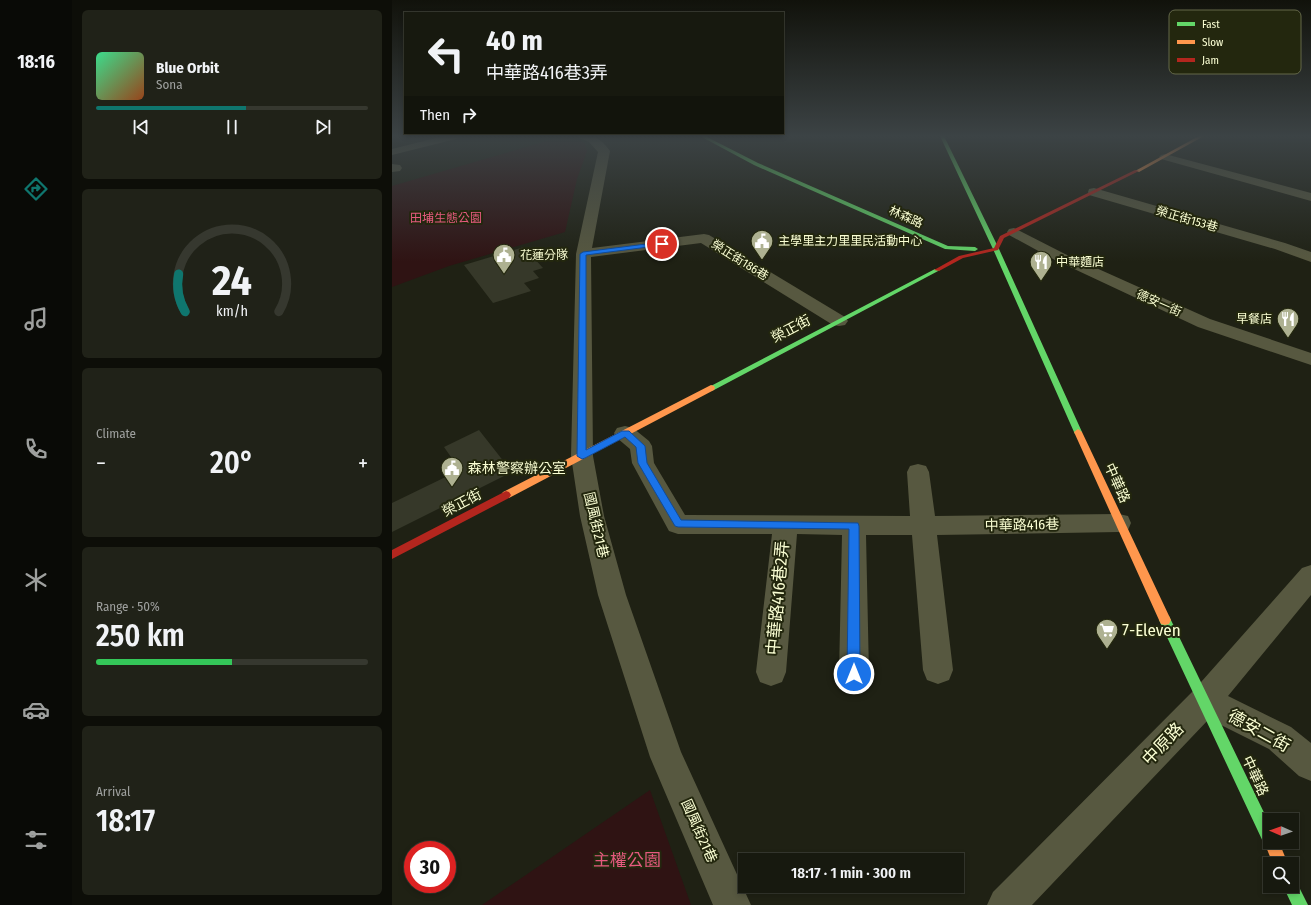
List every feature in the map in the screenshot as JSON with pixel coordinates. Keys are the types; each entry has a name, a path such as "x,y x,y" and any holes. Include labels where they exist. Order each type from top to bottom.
{"street":[{"name":"國風街21巷","path":"598,178 583,254 582,456 592,516 612,595 666,757 732,905"},
{"name":"林森路","path":"788,178 947,248 996,249"},
{"name":"中華路","path":"962,178 996,249 1119,523 1205,701 1263,826"},
{"path":"996,249 1002,237 1122,178"},
{"path":"1243,178 1311,197"},
{"name":"榮正街153巷","path":"1094,192 1280,246 1311,257"},
{"name":"德安一街","path":"1014,232 1060,257 1204,323 1311,360"},
{"name":"榮正街186巷","path":"583,254 704,238 839,321"},
{"name":"榮正街","path":"392,555 961,257 996,249"},
{"name":"中華路416巷","path":"626,433 641,446 643,463 678,524 925,526 1119,523"},
{"path":"918,472 925,526 938,670"},
{"name":"中華路416巷2弄","path":"771,672 785,525"},
{"path":"854,526 854,674"},
{"name":"中原路","path":"1006,905 1205,701 1311,576"},
{"name":"德安二街","path":"1205,701 1280,738 1311,764"},
{"path":"1294,893 1300,905"}],"green space":[{"name":"田埔生態公園","path":"419,178 577,178 565,232 449,266 392,287 392,186"},
{"name":"主權公園","path":"650,790 691,905 482,905"}],"building":[{"name":"花蓮分隊","path":"524,247 543,268 533,271 539,278 524,283 531,291 493,303 464,265"},
{"name":"森林警察辦公室","path":"479,430 512,472 392,532 392,503 460,470 444,447"}],"traffic: fast":[{"path":"788,178 947,248 975,249"},
{"path":"962,178 996,249 1078,432"},
{"path":"711,388 937,270"},
{"path":"1165,620 1263,826"},
{"path":"1294,893 1300,905"}],"traffic: slow":[{"path":"506,495 711,388"},
{"path":"1078,432 1165,620"},
{"path":"1274,849 1278,857"}],"traffic: jam":[{"path":"937,270 961,257 996,249 1002,237 1122,178"},
{"path":"392,555 506,495"}],"place":[{"name":"主學里主力里里民活動中心","path":"762,260"},
{"name":"花蓮分隊","path":"504,274"},
{"name":"中華麵店","path":"1041,282"},
{"name":"早餐店","path":"1288,338"},
{"name":"森林警察辦公室","path":"452,488"},
{"name":"7-Eleven","path":"1107,650"}],"route":[{"path":"662,244 583,254 582,456 626,433 641,446 643,463 678,524 854,526 854,674"}]}
